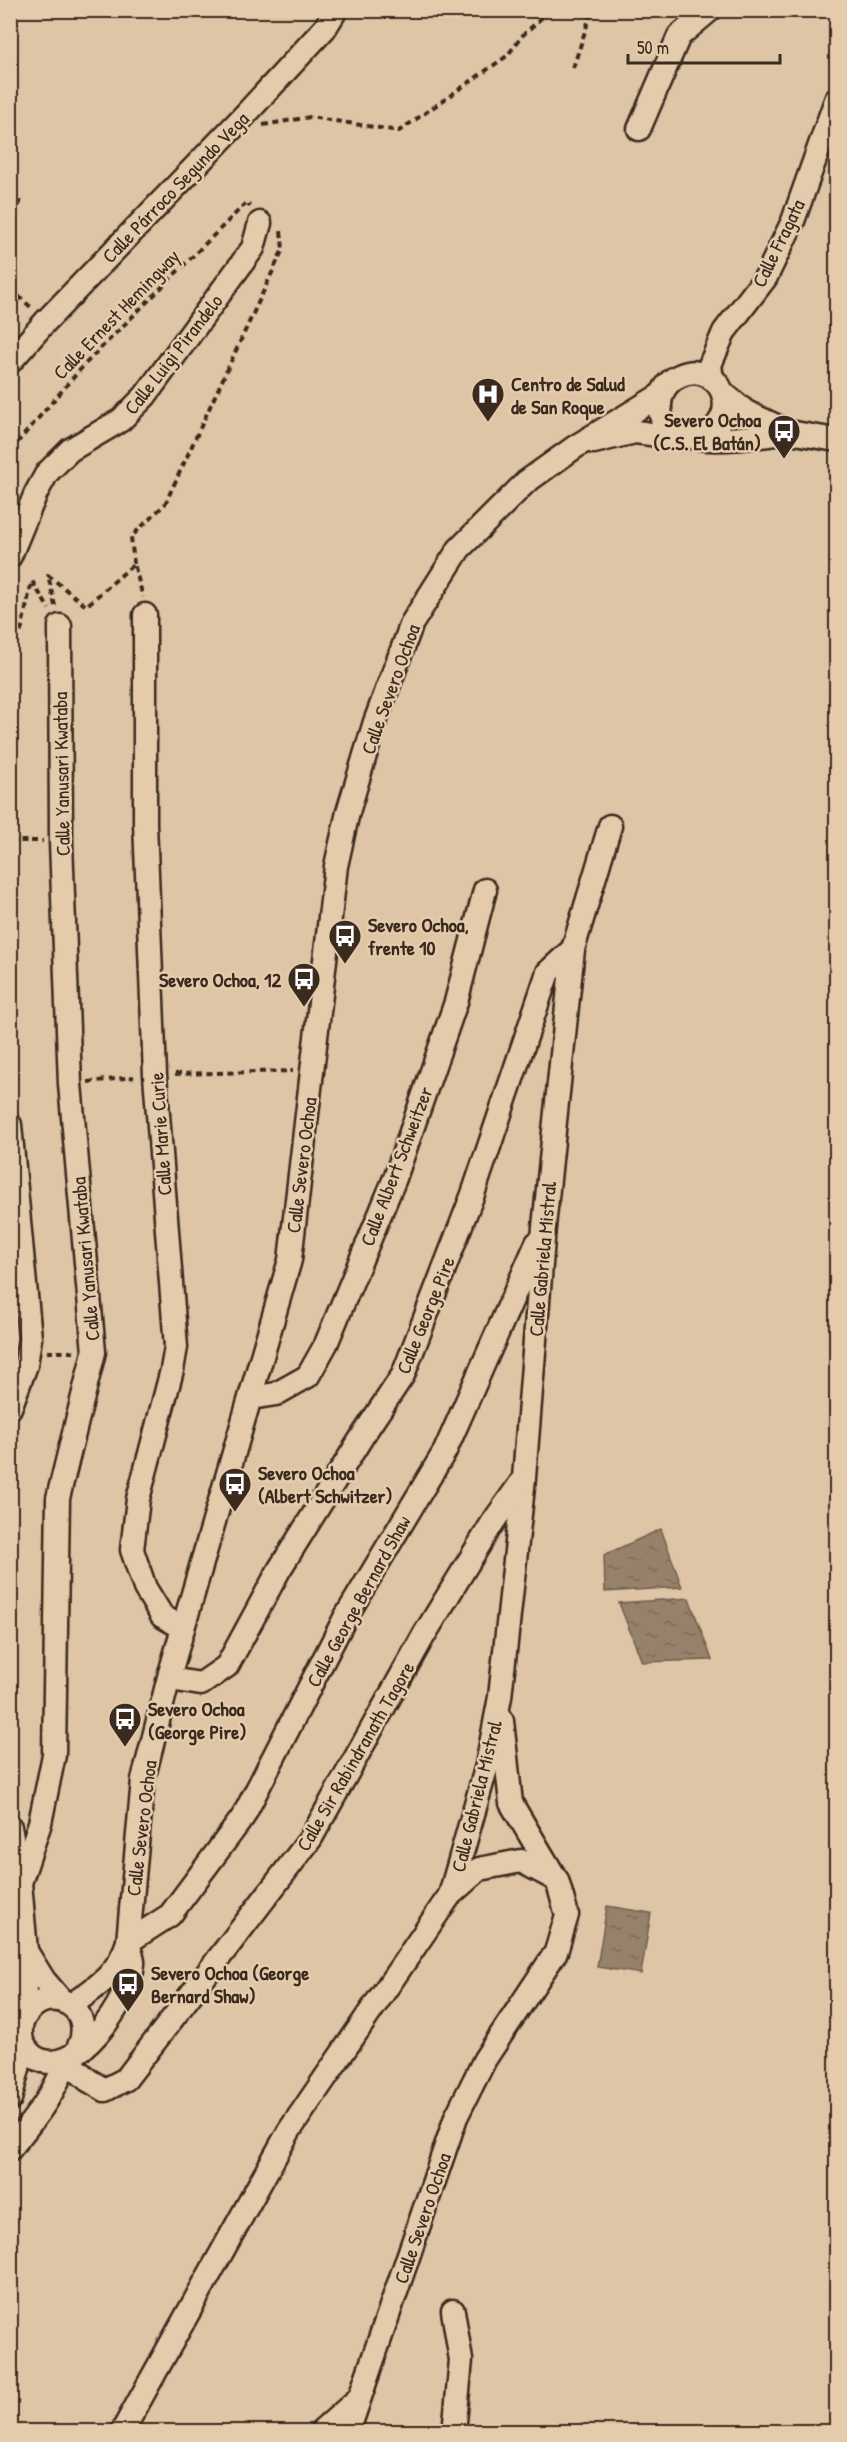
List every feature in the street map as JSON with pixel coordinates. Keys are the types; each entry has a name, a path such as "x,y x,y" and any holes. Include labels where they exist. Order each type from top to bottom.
{"street":[{"name":"Calle Párroco Segundo Vega","path":"10,362 46,321 244,116 325,28 336,10"},
{"path":"639,129 679,36 678,10"},
{"path":"679,36 710,10"},
{"name":"Calle Fragata","path":"718,386 710,365 724,332 766,277 793,221 837,100"},
{"name":"Calle Luigi Pirandelo","path":"10,556 36,493 47,473 70,450 121,420 146,396 254,248 260,223"},
{"path":"718,386 726,405 724,416 710,434 693,438 673,432 664,422 660,408 662,394 668,384 678,376 701,373 718,386 746,412 789,432 837,440"},
{"name":"Calle Severo Ochoa","path":"128,1941 143,1780 170,1673 290,1260 315,1029 336,866 348,812 375,722 412,623 459,549 526,482 575,447 662,394"},
{"name":"Calle Severo Ochoa","path":"575,447 635,432 693,438 742,438 789,432"},
{"name":"Calle Marie Curie","path":"145,615 145,823 155,1074 176,1347 138,1498 132,1550 145,1588 162,1616 183,1628"},
{"name":"Calle Yanusari Kwataba","path":"20,1883 39,1823 54,1755 58,1498 94,1352 70,1084 61,842 60,626"},
{"name":"Calle Gabriela Mistral","path":"450,1895 487,1765 500,1697 524,1478 544,1227 573,950 610,826"},
{"name":"Calle Albert Schweitzer","path":"251,1398 276,1394 308,1376 326,1344 399,1167 456,1002 485,890"},
{"name":"Calle George Pire","path":"170,1673 176,1680 201,1684 227,1666 279,1570 365,1432 403,1376 473,1194 548,972 573,950"},
{"path":"10,1125 30,1338 26,1365 10,1408"},
{"name":"Calle George Bernard Shaw","path":"128,1941 170,1915 243,1816 345,1618 445,1450 544,1227"},
{"name":"Calle Sir Rabindranath Tagore","path":"71,2056 88,2080 105,2090 126,2079 311,1838 424,1635 524,1478"},
{"name":"Calle Gabriela Mistral","path":"500,1697 511,1803 557,1880"},
{"path":"10,1827 20,1883 26,1951 24,2017"},
{"path":"122,2432 289,2131 450,1895 479,1869 520,1861 557,1880"},
{"name":"Calle Severo Ochoa","path":"348,2432 456,2117 485,2059 556,1952 567,1915 557,1880"},
{"path":"10,2099 24,2046 21,2026 30,2008 50,1999 66,2003 104,1982 122,1960 128,1941"},
{"path":"24,2046 31,2055 42,2061 54,2063 71,2056 101,2032 127,1984 133,1964 128,1941"},
{"path":"10,2149 37,2115 59,2082 71,2056 83,2041 84,2028 80,2015 44,1980 26,1951"},
{"path":"453,2311 461,2360 454,2432"},
{"path":"321,2432 360,2398"}],"path":[{"path":"244,116 264,125 310,117 399,131 507,56 523,35 550,10"},
{"path":"572,10 592,13 573,68"},
{"path":"10,247 20,200"},
{"name":"Calle Ernest Hemingway","path":"10,451 85,364 247,202 260,223"},
{"path":"145,615 143,590 134,564 131,537 165,504 283,249 280,227 260,223"},
{"path":"10,289 46,321"},
{"path":"60,626 48,575 86,606 134,564"},
{"path":"10,633 21,632 32,581 60,626"},
{"path":"10,841 61,842"},
{"path":"70,1084 155,1074 312,1071"},
{"path":"28,1352 94,1352"}],"water":[{"path":"661,1529 682,1587 605,1592 604,1555"},
{"path":"689,1598 712,1660 642,1662 619,1603"},
{"path":"607,1906 651,1913 641,1974 597,1967"}],"place":[{"name":"Centro de Salud de San Roque","path":"488,423"},
{"name":"Severo Ochoa (C.S. El Batán)","path":"784,460"},
{"name":"Severo Ochoa, frente 10","path":"345,965"},
{"name":"Severo Ochoa, 12","path":"304,1008"},
{"name":"Severo Ochoa (Albert Schwitzer)","path":"235,1513"},
{"name":"Severo Ochoa (George Pire)","path":"125,1748"},
{"name":"Severo Ochoa (George Bernard Shaw)","path":"128,2013"}]}
